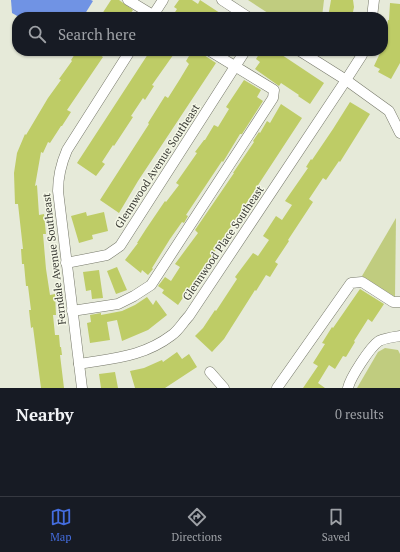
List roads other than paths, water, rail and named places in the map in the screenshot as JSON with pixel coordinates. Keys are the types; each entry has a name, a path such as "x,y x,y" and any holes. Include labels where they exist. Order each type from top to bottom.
{"street":[{"path":"128,0 148,12"},
{"path":"156,12 163,0"},
{"path":"222,0 240,12"},
{"path":"373,12 374,0"},
{"name":"Ferndale Avenue Southeast","path":"82,388 66,263 58,190 58,176 61,163 67,150 127,56"},
{"path":"72,311 118,304 134,296 151,284 273,98 274,90 218,56"},
{"name":"Glennwood Avenue Southeast","path":"66,263 107,255 120,246 242,56"},
{"path":"308,56 346,80 389,111 400,133"},
{"name":"Glennwood Place Southeast","path":"79,364 133,356 154,347 174,334 188,316 346,80 360,56"},
{"path":"277,388 351,283 362,282 393,302 400,302"},
{"path":"348,388 350,380 373,346 379,341 400,336"},
{"path":"210,372 224,388"}],"water":[{"path":"11,0 93,1 86,12 12,13"}]}
